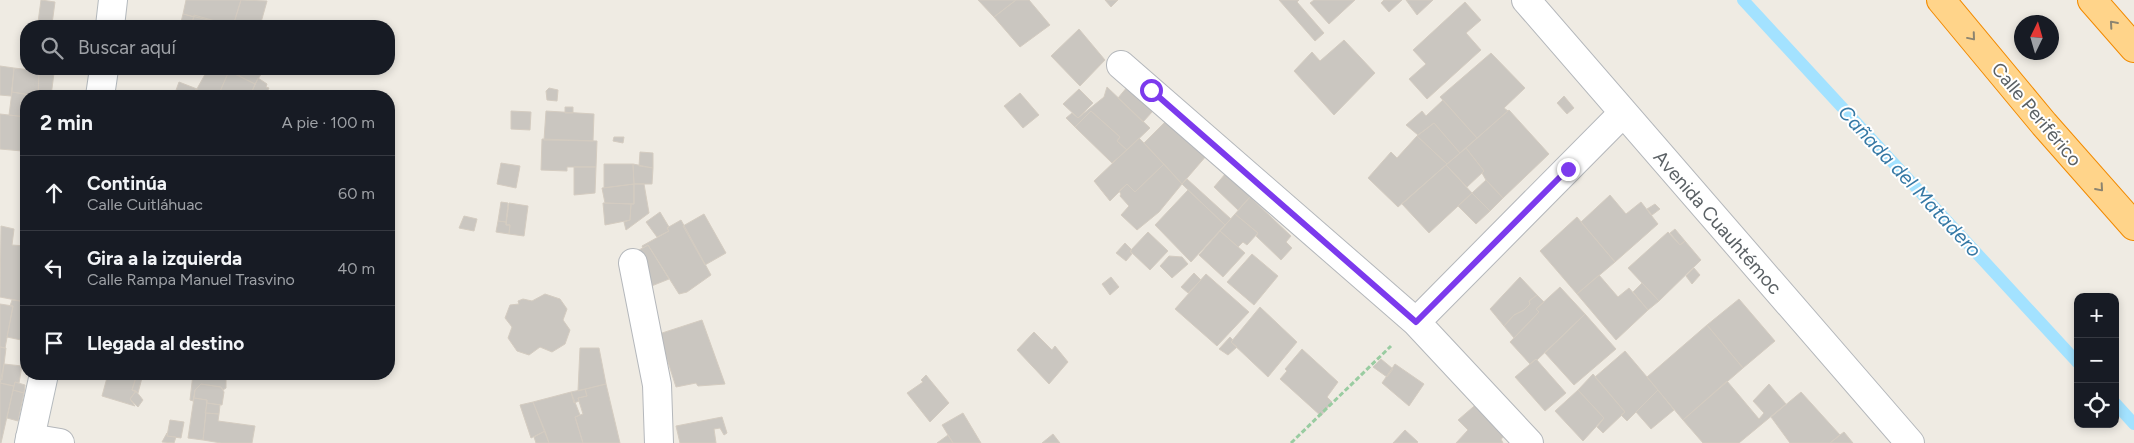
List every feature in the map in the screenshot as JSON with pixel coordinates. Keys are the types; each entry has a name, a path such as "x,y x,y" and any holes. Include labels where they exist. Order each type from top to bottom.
{"highway":[{"name":"Calle Periférico","path":"1941,0 2044,124 2134,226"},
{"path":"2092,0 2134,48"}],"street":[{"path":"111,20 113,0"},
{"name":"Avenida Cuauhtémoc","path":"1526,0 1910,443"},
{"path":"1121,64 1416,322 1529,443"},
{"path":"101,90 103,75"},
{"path":"1416,322 1623,113"},
{"path":"633,262 658,385 659,443"},
{"path":"43,380 29,441 60,443"}],"path":[{"path":"1291,443 1416,322"}],"building":[{"path":"41,0 55,2 53,20 38,20"},
{"path":"186,0 241,0 235,20 208,20 183,14"},
{"path":"241,0 267,1 262,20 235,20"},
{"path":"978,0 1016,0 994,17"},
{"path":"1016,0 1029,0 1050,25 1020,47 994,17"},
{"path":"1105,0 1118,0 1111,7"},
{"path":"1279,0 1299,0 1297,2 1324,33 1315,41"},
{"path":"1314,0 1355,0 1329,24 1310,3"},
{"path":"1384,0 1402,0 1389,12 1381,3"},
{"path":"1406,0 1433,0 1417,15"},
{"path":"1465,2 1481,20 1466,33 1481,50 1427,99 1409,79 1426,64 1413,50"},
{"path":"183,14 194,17 193,20 182,20"},
{"path":"194,15 212,20 193,20"},
{"path":"1079,29 1105,60 1080,86 1051,56"},
{"path":"1344,40 1375,73 1334,115 1294,71 1312,52 1320,61"},
{"path":"1491,53 1525,88 1504,108 1508,111 1477,138 1440,97"},
{"path":"0,66 14,68 11,96 0,95"},
{"path":"14,68 20,69 20,75 39,75 38,90 20,90 20,93 12,92"},
{"path":"39,75 54,75 52,90 38,90"},
{"path":"205,75 227,75 221,90 196,90"},
{"path":"227,75 237,75 255,84 252,90 221,90"},
{"path":"239,75 261,75 255,84"},
{"path":"258,78 267,84 266,87 269,88 268,90 253,90"},
{"path":"179,82 197,89 197,90 176,90"},
{"path":"1128,86 1152,112 1143,122 1118,98"},
{"path":"1107,87 1150,128 1127,150 1117,141 1120,137 1091,111 1075,127 1066,118 1072,113 1078,118 1104,97"},
{"path":"549,88 558,90 557,101 547,100 546,91"},
{"path":"1079,89 1093,103 1078,118 1063,104"},
{"path":"12,92 20,93 20,116 9,115"},
{"path":"1020,93 1039,115 1023,128 1004,106"},
{"path":"1564,96 1574,108 1567,114 1557,103"},
{"path":"1443,100 1477,138 1460,153 1434,123 1418,135 1406,125 1422,111 1426,116"},
{"path":"565,107 573,107 573,113 565,113"},
{"path":"1509,110 1549,154 1503,198 1486,180 1482,173 1484,171 1466,148"},
{"path":"511,111 531,112 530,130 511,129"},
{"path":"546,111 594,114 593,141 544,140"},
{"path":"1091,111 1120,137 1117,141 1127,150 1112,163 1075,127"},
{"path":"0,114 20,116 20,151 0,149"},
{"path":"1169,118 1207,155 1182,184 1144,143"},
{"path":"1434,123 1460,153 1447,164 1417,136"},
{"path":"1417,136 1447,164 1398,207 1368,178 1391,152 1397,158"},
{"path":"614,137 624,137 623,143 613,141"},
{"path":"1139,138 1164,164 1135,192 1127,184 1110,201 1094,181"},
{"path":"542,139 597,141 596,167 567,167 567,171 541,170"},
{"path":"1466,148 1484,171 1467,187 1446,165"},
{"path":"640,152 653,153 653,168 639,166"},
{"path":"501,163 520,166 516,188 497,184"},
{"path":"604,164 633,164 634,184 604,188"},
{"path":"633,164 653,168 652,184 634,184"},
{"path":"1164,164 1182,184 1159,212 1137,230 1121,215 1129,206 1120,196 1119,191 1127,184 1135,192"},
{"path":"1446,165 1472,193 1429,233 1402,204"},
{"path":"574,167 596,167 595,193 574,195"},
{"path":"1226,173 1250,197 1238,210 1214,187"},
{"path":"1187,179 1231,219 1225,225 1182,184"},
{"path":"1486,180 1503,198 1490,211 1472,193"},
{"path":"634,184 634,204 605,203 602,188"},
{"path":"634,184 644,184 649,213 626,230 624,222 630,220 631,204 634,204"},
{"path":"1188,190 1225,225 1191,262 1155,225"},
{"path":"1472,193 1490,211 1476,224 1458,206"},
{"path":"1610,195 1626,214 1641,202 1658,224 1615,262 1581,222"},
{"path":"1250,197 1291,236 1286,242 1292,248 1281,260 1256,236 1258,233 1235,214"},
{"path":"501,202 508,203 506,222 498,221"},
{"path":"509,203 528,206 524,236 509,234 510,225 506,225"},
{"path":"603,203 631,204 630,220 605,225"},
{"path":"1655,204 1660,209 1652,215 1647,209"},
{"path":"660,212 669,227 667,228 669,231 657,237 646,222"},
{"path":"704,214 726,253 705,265 683,226"},
{"path":"1235,214 1258,233 1247,245 1243,242 1238,247 1220,231"},
{"path":"464,216 477,219 474,231 459,228"},
{"path":"1577,217 1615,262 1577,294 1540,251"},
{"path":"681,220 711,275 687,292 679,294 648,245 643,248 642,246 669,231 667,228"},
{"path":"498,221 506,222 506,225 510,225 509,234 496,232"},
{"path":"1,226 14,229 12,245 20,246 20,301 0,297"},
{"path":"1675,229 1685,241 1680,245 1670,233"},
{"path":"1220,231 1245,253 1223,277 1199,255"},
{"path":"1148,232 1168,251 1150,270 1130,251"},
{"path":"1668,232 1680,245 1685,241 1701,260 1659,301 1628,268"},
{"path":"1125,243 1132,250 1130,251 1132,254 1126,261 1116,253"},
{"path":"648,245 669,279 639,291 630,255"},
{"path":"1252,254 1278,276 1254,305 1227,282"},
{"path":"1169,256 1182,257 1188,264 1172,278 1160,266"},
{"path":"1694,268 1700,275 1692,284 1686,276"},
{"path":"1194,273 1201,280 1188,293 1181,287"},
{"path":"1206,274 1249,312 1217,346 1175,309"},
{"path":"1599,275 1618,297 1629,288 1648,310 1616,340 1577,294"},
{"path":"1111,277 1119,287 1110,295 1102,284"},
{"path":"1520,277 1537,295 1529,301 1530,304 1524,310 1514,315 1504,326 1490,309"},
{"path":"1642,283 1659,301 1648,310 1633,292"},
{"path":"1560,287 1585,314 1537,360 1530,364 1510,342 1539,312 1536,309"},
{"path":"545,294 560,299 567,309 563,320 570,330 565,344 552,352 540,347 529,355 517,351 508,338 512,327 505,318 510,305 519,304 518,301 523,299 532,301"},
{"path":"1537,295 1544,302 1536,309 1539,312 1514,338 1504,326 1514,315 1524,310 1530,304 1529,301"},
{"path":"1739,299 1775,341 1743,368 1707,325"},
{"path":"12,300 20,301 20,340 7,337 13,306 10,306"},
{"path":"0,304 13,306 5,348 0,347"},
{"path":"1260,307 1297,342 1268,377 1231,342"},
{"path":"1585,314 1616,349 1574,385 1545,353"},
{"path":"702,320 725,384 698,386 696,383 676,387 659,334"},
{"path":"1707,325 1743,368 1683,420 1647,377"},
{"path":"1034,332 1052,350 1055,346 1068,362 1049,384 1017,350"},
{"path":"1230,337 1233,340 1231,342 1237,347 1228,355 1219,349"},
{"path":"0,347 6,348 2,380 0,379"},
{"path":"580,348 599,348 606,384 578,391"},
{"path":"1302,349 1338,382 1327,397 1332,402 1321,416 1280,379 1287,371 1285,369"},
{"path":"1625,351 1658,390 1627,421 1621,415 1625,412 1595,377"},
{"path":"1381,359 1393,369 1387,377 1373,367"},
{"path":"1536,359 1566,393 1545,411 1515,377"},
{"path":"4,364 20,366 19,383 15,382 14,386 0,383"},
{"path":"1395,364 1424,384 1409,406 1382,383"},
{"path":"1593,374 1625,412 1603,433 1597,427 1604,418 1578,390"},
{"path":"926,375 949,403 930,422 907,393 923,382 921,380"},
{"path":"106,380 135,380 132,390 136,391 130,399 135,406 102,396"},
{"path":"135,380 141,380 138,393 132,390"},
{"path":"192,380 226,380 226,388 223,390 221,387 201,384 195,390 193,401 190,400"},
{"path":"1727,381 1759,419 1764,413 1753,401 1769,384 1786,404 1739,443 1703,443 1683,420"},
{"path":"15,382 25,385 24,393 13,390"},
{"path":"0,383 14,386 1,443 0,443"},
{"path":"201,384 221,387 224,392 222,405 207,403 207,400 194,398 195,390"},
{"path":"606,384 620,443 583,443 575,417 583,414 578,398 587,396 585,389"},
{"path":"585,389 587,396 578,398 579,401 574,403 571,392"},
{"path":"13,390 24,393 18,421 7,418"},
{"path":"1578,390 1604,418 1583,441 1555,411"},
{"path":"1658,390 1674,410 1651,429 1636,412"},
{"path":"136,391 143,400 138,407 130,399"},
{"path":"571,392 580,415 575,417 583,443 549,443 533,402"},
{"path":"1801,392 1840,435 1830,443 1790,443 1771,417"},
{"path":"1487,395 1516,427 1501,439 1503,443 1456,443 1468,430 1458,420"},
{"path":"194,398 207,400 203,440 188,438"},
{"path":"533,402 545,431 531,438 520,405"},
{"path":"207,403 220,405 219,414 205,413"},
{"path":"206,413 219,414 218,421 255,426 252,443 221,443 203,440"},
{"path":"963,413 981,443 953,443 942,425"},
{"path":"722,417 727,433 724,435 720,428 714,429 716,443 680,443 676,426"},
{"path":"170,420 184,422 181,438 167,436"},
{"path":"1405,430 1418,442 1393,443"},
{"path":"545,431 549,443 536,443 534,437"},
{"path":"1844,432 1853,443 1830,443 1840,435"},
{"path":"167,433 167,436 176,437 174,443 162,442"},
{"path":"1053,434 1060,443 1042,443"},
{"path":"948,435 953,443 937,443"}],"waterway":[{"name":"Cañada del Matadero","path":"1743,0 2074,359"},
{"name":"Cañada del Matadero","path":"2119,407 2134,424"}],"route":[{"path":"1151,90 1416,322 1568,169"}]}
